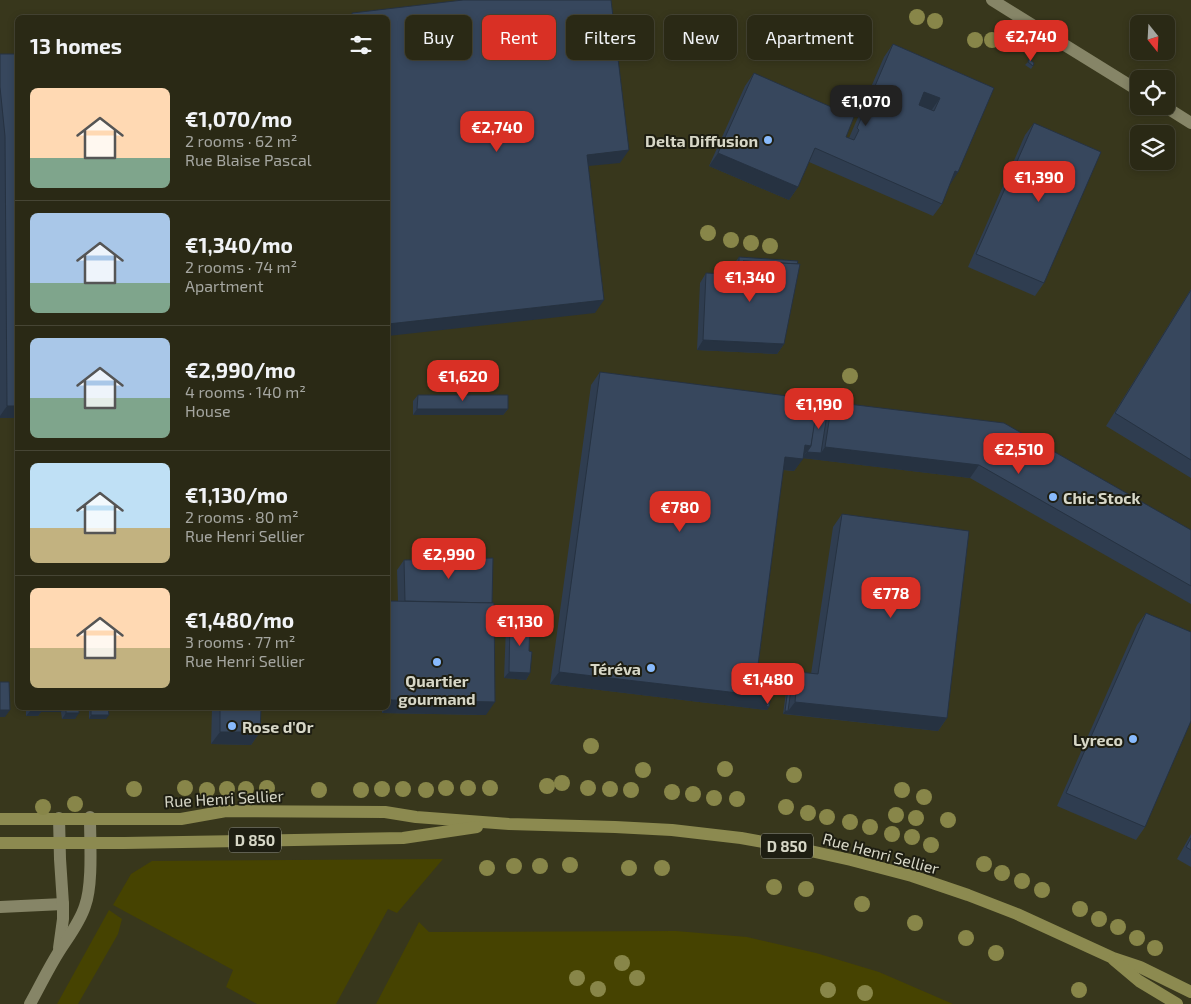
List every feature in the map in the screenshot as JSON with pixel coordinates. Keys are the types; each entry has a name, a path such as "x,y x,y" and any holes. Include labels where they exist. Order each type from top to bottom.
{"main road":[{"name":"Rue Henri Sellier","path":"0,819 182,819 226,811 384,812 416,817 509,824 553,824 672,830 740,838 797,848 912,876 968,894 1017,914 1112,958 1140,967 1191,992"},
{"name":"Rue Henri Sellier","path":"0,843 403,838 509,824"},
{"name":"Rue Henri Sellier","path":"1112,958 1138,981 1177,1004"}],"street":[{"path":"992,0 1130,85"},
{"path":"1175,113 1191,123"},
{"path":"59,818 63,904 59,951"},
{"path":"30,1004 86,906 90,818"},
{"path":"0,908 63,904"}],"shaded area":[{"path":"443,859 397,913 388,909 336,1004 257,1004 226,987 233,970 113,905 131,874 152,861"},
{"path":"109,910 122,919 118,934 78,1004 57,1004"},
{"path":"419,922 429,932 676,931 747,937 816,953 879,972 953,1004 376,1004"}],"building":[{"path":"463,0 611,0 613,15 566,15 566,60 618,60 629,150 587,155 604,300 390,324 390,15 352,15 352,13"},
{"path":"893,44 994,88 958,172 955,171 942,204 815,148 798,187 718,153 754,73 854,117 846,137 854,140 859,130 857,128","holes":["924,92 940,98 934,111 919,105"]},
{"path":"0,54 15,54 15,406 7,406 5,136 0,87"},
{"path":"1029,59 1034,63 1033,66 1028,62"},
{"path":"1034,123 1101,152 1044,283 976,254"},
{"path":"739,257 798,261 797,264 743,261 739,268"},
{"path":"743,261 800,264 784,344 703,340 706,273 741,275"},
{"path":"1191,290 1191,460 1115,413"},
{"path":"600,372 819,400 811,446 805,445 803,459 785,457 758,665 776,665 772,697 559,672"},
{"path":"418,395 508,395 508,409 417,409"},
{"name":"Chic Stock","path":"832,402 1004,423 1191,530 1191,586 979,465 825,447"},
{"path":"817,406 828,408 821,453 807,452 811,446"},
{"path":"842,514 969,531 947,718 795,702 798,672 818,674"},
{"path":"493,558 492,603 405,601 404,560"},
{"name":"Quartier gourmand","path":"390,601 494,603 495,702 391,700"},
{"name":"Lyreco","path":"1146,613 1191,632 1191,721 1145,827 1066,793"},
{"path":"510,619 530,620 529,651 532,652 530,673 509,672"},
{"path":"789,681 792,682 788,711 785,711"},
{"path":"0,682 9,682 10,710 0,710"},
{"path":"66,710 79,710 79,713 66,713"},
{"path":"91,710 108,710 109,715 91,715"},
{"path":"220,710 261,710 260,732 220,732"},
{"path":"1191,838 1191,850 1186,847"}],"place":[{"name":"Delta Diffusion","path":"768,140"},
{"name":"Chic Stock","path":"1053,497"},
{"name":"Quartier gourmand","path":"437,662"},
{"name":"Téréva","path":"651,668"},
{"name":"Rose d'Or","path":"232,726"},
{"name":"Lyreco","path":"1133,739"}]}
